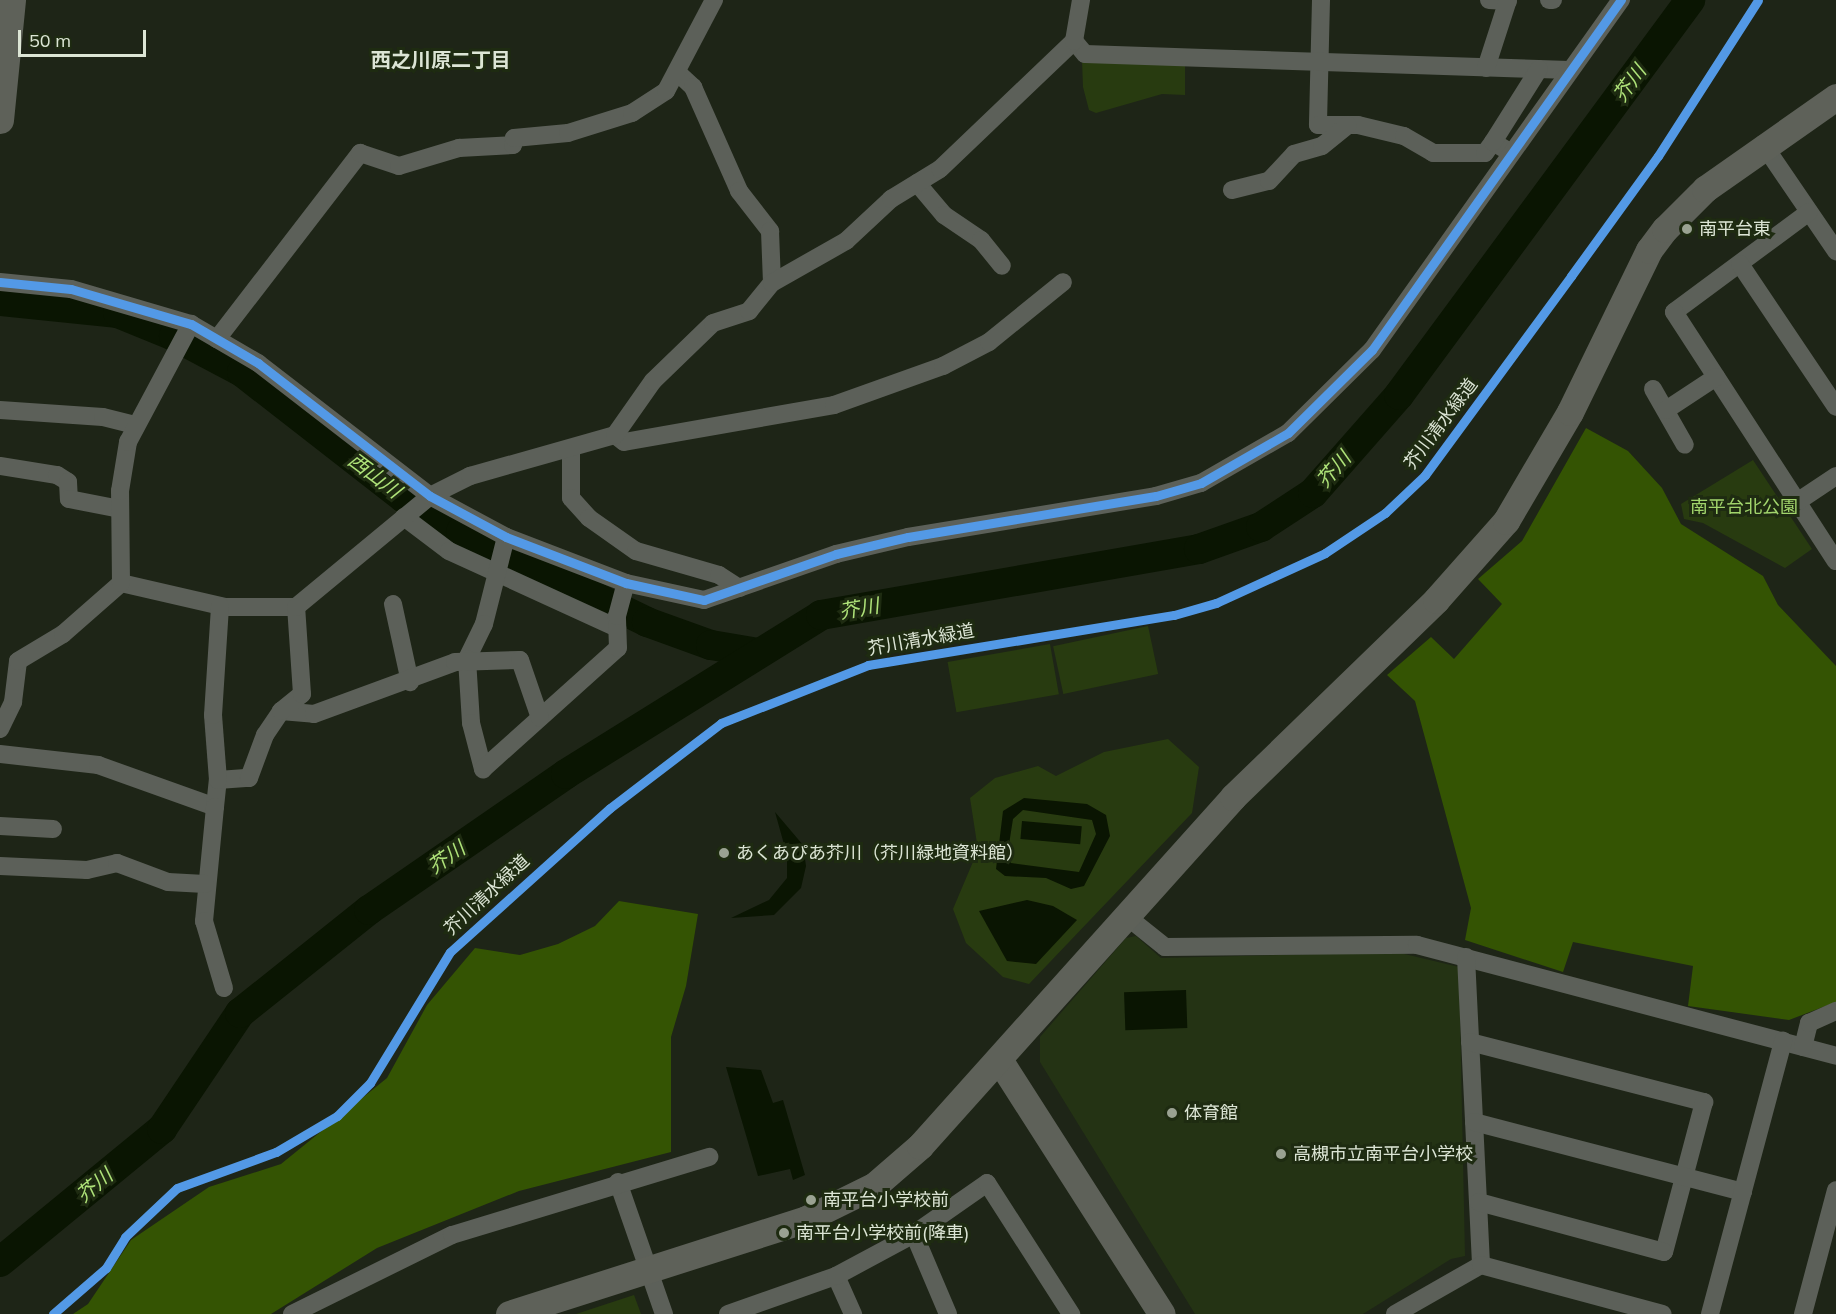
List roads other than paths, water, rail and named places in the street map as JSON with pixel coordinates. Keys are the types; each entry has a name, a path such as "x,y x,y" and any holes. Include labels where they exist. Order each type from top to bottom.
{"street":[{"path":"0,120 12,0"},
{"path":"217,339 360,153 399,166 459,148 513,145 514,138 568,133 632,113 666,91 678,73 714,0"},
{"path":"121,583 220,606 296,607 427,498 470,476 615,435 653,381 713,323 758,304 772,283 846,241 918,183 940,169 1074,41 1081,0"},
{"path":"1321,0 1318,125 1348,125 1404,136 1433,153 1485,153 1539,69"},
{"path":"1486,68 1508,0 1489,0"},
{"path":"1600,27 1611,0"},
{"path":"0,282 71,289 189,327 217,339 258,363 427,498 506,538 625,587 704,600 836,554 908,537 1156,496 1236,466 1288,433 1372,350 1621,0"},
{"path":"1074,41 1086,54 1569,70"},
{"path":"678,73 693,87 739,191 770,231 772,283"},
{"path":"509,1314 806,1219 875,1185 1000,1061 1125,915 1233,797 1436,600 1506,521 1570,412 1648,250 1703,191 1763,144 1836,97"},
{"path":"1232,190 1269,181 1294,154 1322,146 1348,125"},
{"path":"1494,142 1511,153"},
{"path":"1763,144 1836,251"},
{"path":"918,183 944,215 981,240 1002,266"},
{"path":"1809,212 1674,312 1836,561"},
{"path":"1740,264 1836,407"},
{"path":"615,435 624,442 834,405 944,366 989,342 1063,282"},
{"path":"0,729 13,702 18,661 63,634 121,583 122,469 136,425 179,351 189,327"},
{"path":"1666,410 1716,377"},
{"path":"1653,389 1685,445"},
{"path":"0,410 103,417 136,425"},
{"path":"571,448 571,498 596,524 636,551 719,575 739,588"},
{"path":"0,466 57,475 68,482 69,499 120,509"},
{"path":"1797,502 1836,476"},
{"path":"404,517 449,551 617,622"},
{"path":"506,538 495,572 484,624 467,659 471,723 483,769 618,648 617,622 625,587"},
{"path":"393,604 410,682"},
{"path":"220,606 213,716 218,780 205,884 207,943 224,988"},
{"path":"218,780 249,778 281,711 302,694 296,607"},
{"path":"281,711 314,714 410,682 467,659 520,660 540,718"},
{"path":"0,754 98,765 215,807"},
{"path":"0,826 53,829"},
{"path":"0,866 87,870 117,863 168,882 205,884"},
{"path":"1125,915 1165,947 1386,942 1466,957 1836,1056"},
{"path":"1466,957 1481,1266"},
{"path":"1803,1047 1809,1023 1836,1011"},
{"path":"1710,1314 1783,1041"},
{"path":"1470,1042 1704,1102 1664,1252 1479,1202"},
{"path":"1000,1061 1162,1314"},
{"path":"1474,1122 1743,1192"},
{"path":"292,1314 452,1234 618,1182 709,1157"},
{"path":"618,1182 663,1314"},
{"path":"728,1314 758,1310 836,1276 914,1234 987,1183 1071,1314"},
{"path":"1803,1314 1836,1190"},
{"path":"914,1234 948,1314"},
{"path":"1395,1314 1481,1266 1663,1314"},
{"path":"836,1276 853,1314"}],"waterway":[{"name":"芥川","path":"0,1262 162,1129 240,1013 369,910 566,774 821,615 1199,549 1261,527 1313,493 1399,395 1690,0"},
{"name":"西山川","path":"0,301 118,313 174,336 242,372 404,498 461,532 647,622 711,645 758,653"}],"place":[{"name":"南平台東","path":"1687,229"},
{"name":"あくあぴあ芥川（芥川緑地資料館）","path":"724,853"},
{"name":"体育館","path":"1172,1113"},
{"name":"高槻市立南平台小学校","path":"1281,1154"},
{"name":"南平台小学校前","path":"811,1200"},
{"name":"南平台小学校前(降車)","path":"784,1233"}],"district":[{"name":"西之川原二丁目","path":"441,59"}],"park label":[{"name":"南平台北公園","path":"1744,507"}]}
